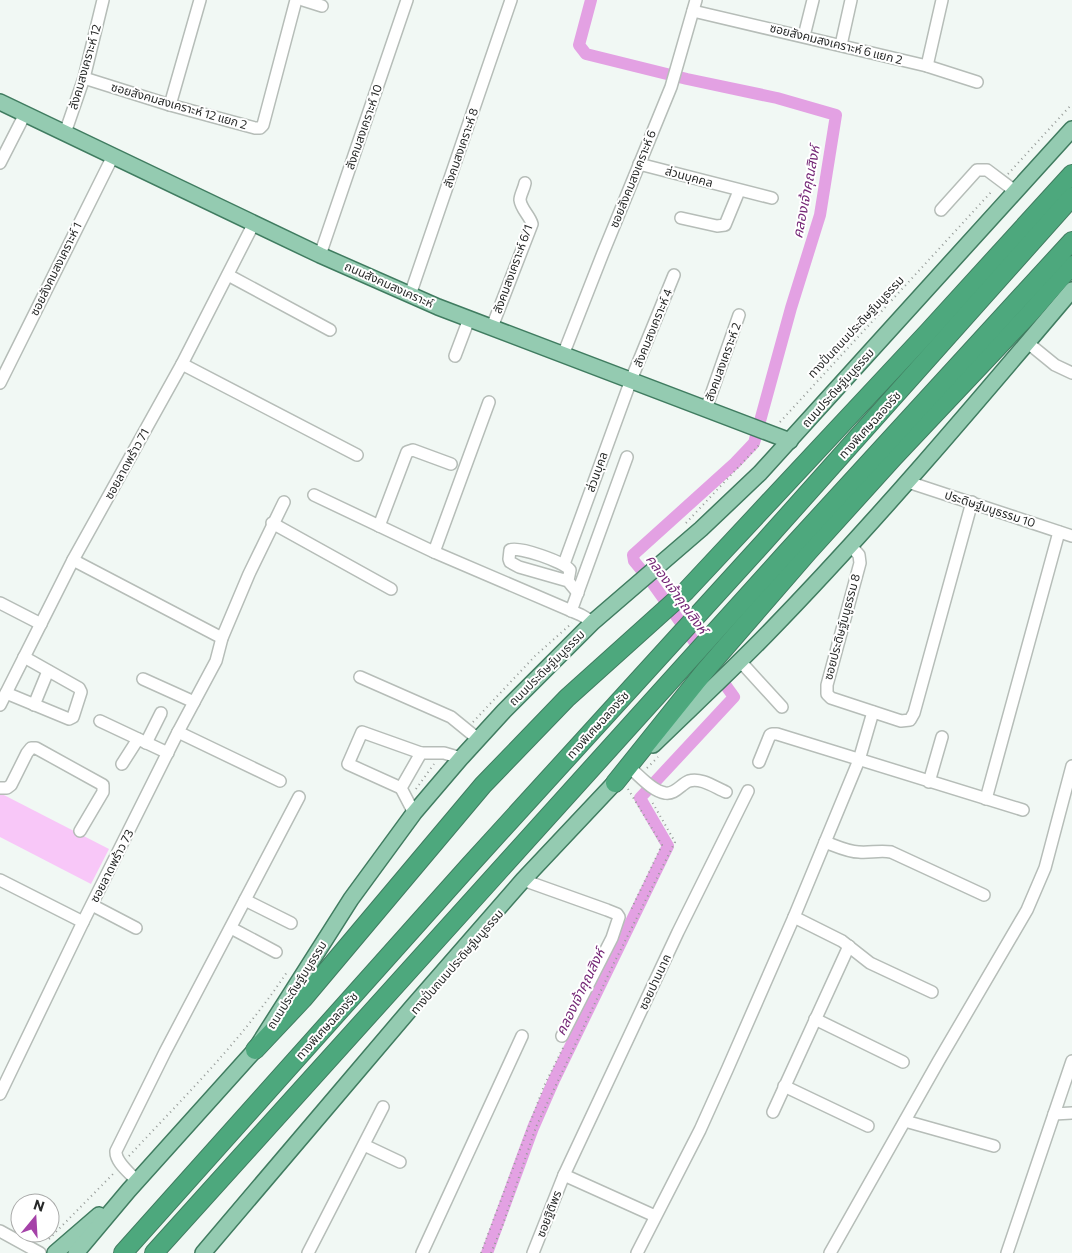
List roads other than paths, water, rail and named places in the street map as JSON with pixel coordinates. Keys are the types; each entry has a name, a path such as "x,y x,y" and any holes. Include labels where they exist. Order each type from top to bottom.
{"highway":[{"path":"255,1050 302,999 484,785 567,698 686,591 928,332 1072,174"},
{"name":"ทางพิเศษฉลองรัช","path":"123,1253 469,866 765,541 1072,197"},
{"name":"ทางพิเศษฉลองรัช","path":"154,1253 773,568 1072,241"},
{"path":"615,783 710,678 808,552 1072,265"}],"main road":[{"name":"ถนนสังคมสงเคราะห์","path":"0,102 320,255 410,295 790,441"},
{"name":"ถนนประดิษฐ์มนูธรรม","path":"76,1253 133,1186 255,1050 351,899 414,813 461,758 538,676 593,622 732,500 790,441 1072,129"},
{"path":"203,1253 523,880 615,783 639,775 710,678 744,665 908,482 1072,290"},
{"path":"55,1253 133,1186"}],"street":[{"name":"สังคมสงเคราะห์ 12","path":"65,133 84,78 104,0"},
{"path":"170,105 200,0"},
{"name":"ซอยสังคมสงเคราะห์ 12 แยก 2","path":"84,78 170,105 260,128 264,126 296,0"},
{"path":"303,0 322,6"},
{"name":"สังคมสงเคราะห์ 10","path":"320,255 407,0"},
{"name":"สังคมสงเคราะห์ 8","path":"410,295 511,0"},
{"path":"804,36 813,0"},
{"path":"841,45 851,0"},
{"path":"927,66 942,0"},
{"name":"ซอยสังคมสงเคราะห์ 6 แยก 2","path":"694,5 804,36 927,66 977,82"},
{"name":"ซอยสังคมสงเคราะห์ 6","path":"564,355 603,253 671,87 694,5"},
{"path":"0,163 25,114"},
{"name":"ซอยสังคมสงเคราะห์ 1","path":"0,383 113,156"},
{"name":"ส่วนบุคคล","path":"640,164 738,191 772,198"},
{"path":"941,210 977,170 987,170 1015,191"},
{"name":"สังคมสงเคราะห์ 6/1","path":"492,327 532,224 520,199 525,184"},
{"path":"681,218 717,226 725,225 738,191"},
{"name":"ซอยลาดพร้าว 71","path":"0,705 73,560 182,364 254,222"},
{"path":"228,275 330,330"},
{"name":"สังคมสงเคราะห์ 4","path":"631,380 674,275"},
{"name":"สังคมสงเคราะห์ 2","path":"706,409 739,316"},
{"path":"455,356 469,319"},
{"path":"1028,343 1055,365 1072,373"},
{"path":"182,364 357,455"},
{"name":"ส่วนบุคล","path":"564,564 631,380"},
{"path":"434,552 489,402"},
{"path":"378,526 407,452 413,450 451,464"},
{"path":"572,611 627,457"},
{"name":"ประดิษฐ์มนูธรรม 10","path":"908,482 1072,536"},
{"path":"314,495 434,552 572,611 593,622"},
{"name":"ซอยลาดพร้าว 73","path":"0,1094 83,922 178,732 216,661 222,638 248,574 284,502"},
{"name":"ซอยประดิษฐ์มนูธรรม 8","path":"850,545 859,555 860,563 826,690 827,694 831,698 901,721 910,720 914,714 972,502"},
{"path":"272,523 391,589"},
{"path":"986,799 1059,532"},
{"path":"568,581 570,570 564,564 521,549 513,548 508,554 510,562 519,567 568,581 578,593"},
{"path":"73,560 222,638"},
{"path":"0,602 41,624"},
{"path":"6,693 70,720 73,717 81,692 80,689 24,657"},
{"path":"744,665 782,707"},
{"path":"34,705 48,671"},
{"path":"360,677 450,717 478,739"},
{"path":"143,680 194,702"},
{"path":"637,1253 704,1121 794,917 859,760 873,712"},
{"path":"122,764 142,741 161,713"},
{"path":"100,721 168,753"},
{"path":"178,732 280,781"},
{"path":"414,813 401,788 348,764 362,732 421,752 444,753 461,758"},
{"path":"759,762 770,736 777,734 1023,810"},
{"path":"930,782 942,737"},
{"path":"0,788 7,788 11,785 27,753 31,748 36,748 103,785 103,792 80,831"},
{"path":"401,788 421,752"},
{"path":"830,1253 1038,888 1059,820 1072,766"},
{"path":"639,775 654,793 672,793 690,781 697,781 726,792"},
{"name":"ซอยปานนาค","path":"564,1175 678,932 748,791"},
{"path":"133,1186 115,1156 116,1151 165,1052 299,797"},
{"path":"825,842 854,852 862,853 881,850 891,852 984,895"},
{"path":"0,880 83,922"},
{"path":"523,880 607,910 617,914 619,917 612,938 562,1036"},
{"path":"245,900 291,923"},
{"path":"92,905 136,928"},
{"path":"794,917 831,934 870,963 932,992"},
{"path":"231,928 276,952"},
{"path":"772,1112 849,946"},
{"path":"815,1019 903,1062"},
{"path":"422,1253 522,1036"},
{"path":"1006,1253 1072,1061"},
{"path":"784,1086 868,1126"},
{"path":"308,1253 383,1108"},
{"path":"1054,1114 1072,1113"},
{"path":"905,1120 994,1146"},
{"path":"364,1144 400,1162"},
{"path":"564,1175 655,1216"},
{"name":"ซอยฐิติพร","path":"534,1253 564,1175"},
{"path":"0,1231 40,1253"}],"waterway":[{"name":"คลองเจ้าคุณสิงห์","path":"591,0 579,45 586,54 687,79 777,98 836,115 820,215 791,308 754,443 735,463 633,555 634,561 653,584 704,655"},
{"name":"คลองเจ้าคุณสิงห์","path":"487,1253 533,1128 554,1080 668,846 640,798 734,697 716,672"}]}
